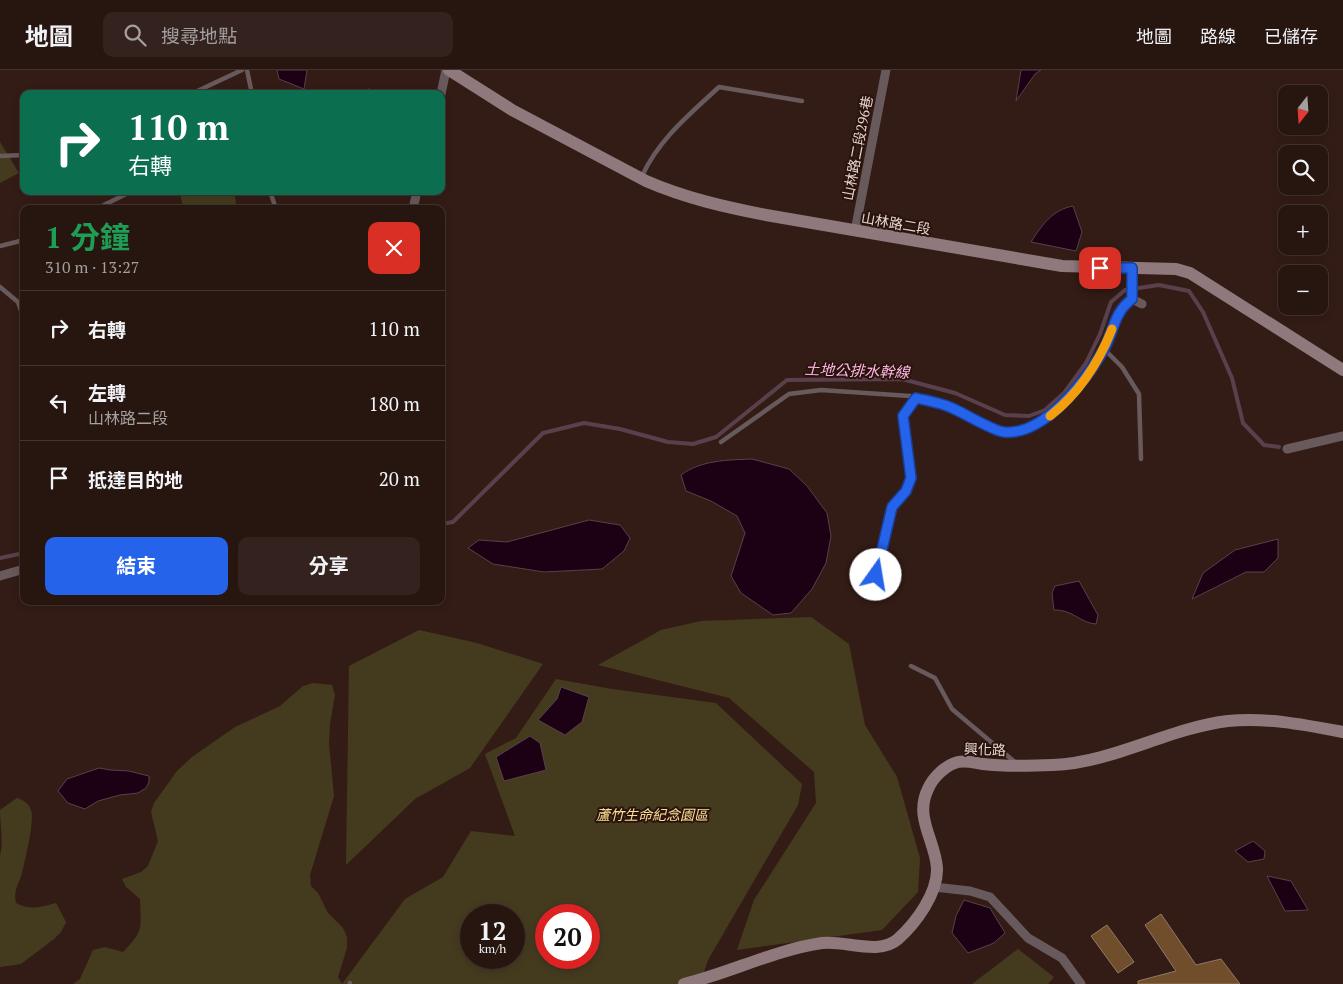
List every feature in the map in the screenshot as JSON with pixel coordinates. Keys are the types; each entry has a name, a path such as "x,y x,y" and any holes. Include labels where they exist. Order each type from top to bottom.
{"main road":[{"name":"山林路二段","path":"448,70 505,106 641,179 668,191 723,207 1062,266 1132,273 1176,269 1190,273 1343,370"},
{"name":"興化路","path":"684,984 707,978 774,954 823,943 870,946 887,945 897,940 923,908 936,880 937,867 922,807 928,788 942,770 958,762 1056,765 1082,761 1175,732 1229,721 1264,721 1308,725 1343,732"}],"street":[{"path":"442,90 448,70"},
{"name":"山林路二段296巷","path":"855,231 886,70"},
{"path":"1132,273 1132,298 1142,304"},
{"path":"1287,449 1343,436"},
{"path":"0,576 20,570"},
{"path":"934,887 970,891 990,897 1028,938 1062,958 1081,984"}],"lane":[{"path":"200,90 242,70"},
{"path":"247,70 251,90"},
{"path":"641,179 651,157 665,139 719,87 802,101"},
{"path":"0,156 20,155"},
{"path":"104,205 124,195"},
{"path":"0,246 20,241"},
{"path":"0,288 18,302 20,308"},
{"path":"721,442 789,394 822,390 916,398 950,407 1003,432 1023,429 1051,415 1082,383 1104,349 1121,306 1132,298"},
{"path":"1104,349 1122,367 1139,394 1141,459"},
{"path":"861,590 876,575 892,507 906,491 911,478 903,416 916,398"},
{"path":"912,666 935,678 952,710 1019,765"}],"green space":[{"path":"0,142 19,173 0,183"},
{"path":"180,195 235,195 236,205 183,205"},
{"path":"811,617 849,644 865,725 897,777 920,858 918,892 882,930 737,950 754,900 816,803 814,772 729,698 598,665 661,630 701,621"},
{"path":"419,630 477,643 543,664 470,768 415,799 346,865 349,666"},
{"name":"蘆竹生命紀念園區","path":"556,679 612,689 716,703 802,784 798,805 708,960 700,984 342,984 405,899 443,877 471,831 515,836 485,754 516,738"},
{"path":"313,683 332,685 335,695 329,744 334,796 310,875 311,886 318,893 328,913 343,928 347,937 347,948 338,977 342,984 73,984 80,979 93,950 105,947 123,952 138,934 141,923 140,899 126,887 122,879 141,872 148,866 158,841 151,812 154,803 177,771 192,757 235,727 280,706 303,686"},
{"path":"17,798 27,804 32,815 27,850 16,891 16,903 31,908 56,903 66,922 61,932 54,939 21,964 0,967 0,856 2,839 0,810"},
{"path":"1018,949 1054,977 1048,984 972,984"}],"shaded area":[{"path":"277,70 307,70 304,89 279,79"},
{"path":"1021,70 1041,70 1035,74 1016,101"},
{"path":"1073,206 1082,232 1076,251 1031,242 1048,219 1059,211"},
{"path":"752,459 789,469 807,486 827,513 831,536 826,563 812,589 791,613 773,615 741,593 731,576 745,533 737,516 711,501 686,491 681,475 697,466 724,461"},
{"path":"589,520 620,525 630,538 624,551 602,569 544,572 493,564 468,548 479,540 507,542"},
{"path":"1278,539 1278,558 1264,572 1246,572 1192,599 1203,573 1235,550"},
{"path":"1079,581 1098,615 1096,624 1060,610 1054,610 1052,593 1055,586"},
{"path":"561,687 589,697 582,722 565,735 538,720 557,699"},
{"path":"530,736 540,743 546,770 504,781 496,757"},
{"path":"99,768 129,771 149,776 149,782 146,788 138,793 120,795 98,801 85,809 68,803 58,791 67,779"},
{"path":"1253,841 1265,851 1264,859 1248,862 1235,851"},
{"path":"1267,876 1291,881 1308,910 1285,911"},
{"path":"964,900 990,908 1005,933 994,943 968,953 952,933 956,916"}],"building":[{"path":"1161,914 1196,965 1221,959 1240,984 1138,984 1138,981 1176,971 1145,925"},
{"path":"1107,925 1134,962 1118,973 1091,936"}],"waterway":[{"name":"土地公排水幹線","path":"445,523 453,522 543,433 584,423 620,429 668,442 693,444 716,437 787,380 902,379 955,393 1005,415 1029,416 1045,410 1064,393 1086,363 1100,334 1111,302 1125,290 1159,285 1189,291 1203,312 1232,378 1243,423 1264,445 1279,447"},
{"name":"土地公排水幹線","path":"0,558 20,554"}],"slow traffic":[{"path":"1050,416 1082,383 1104,349 1112,329"}],"route":[{"path":"876,575 892,507 906,491 911,478 903,416 916,398 950,407 1003,432 1023,429 1051,415 1082,383 1104,349 1121,306 1132,299 1132,268 1100,268"}]}
